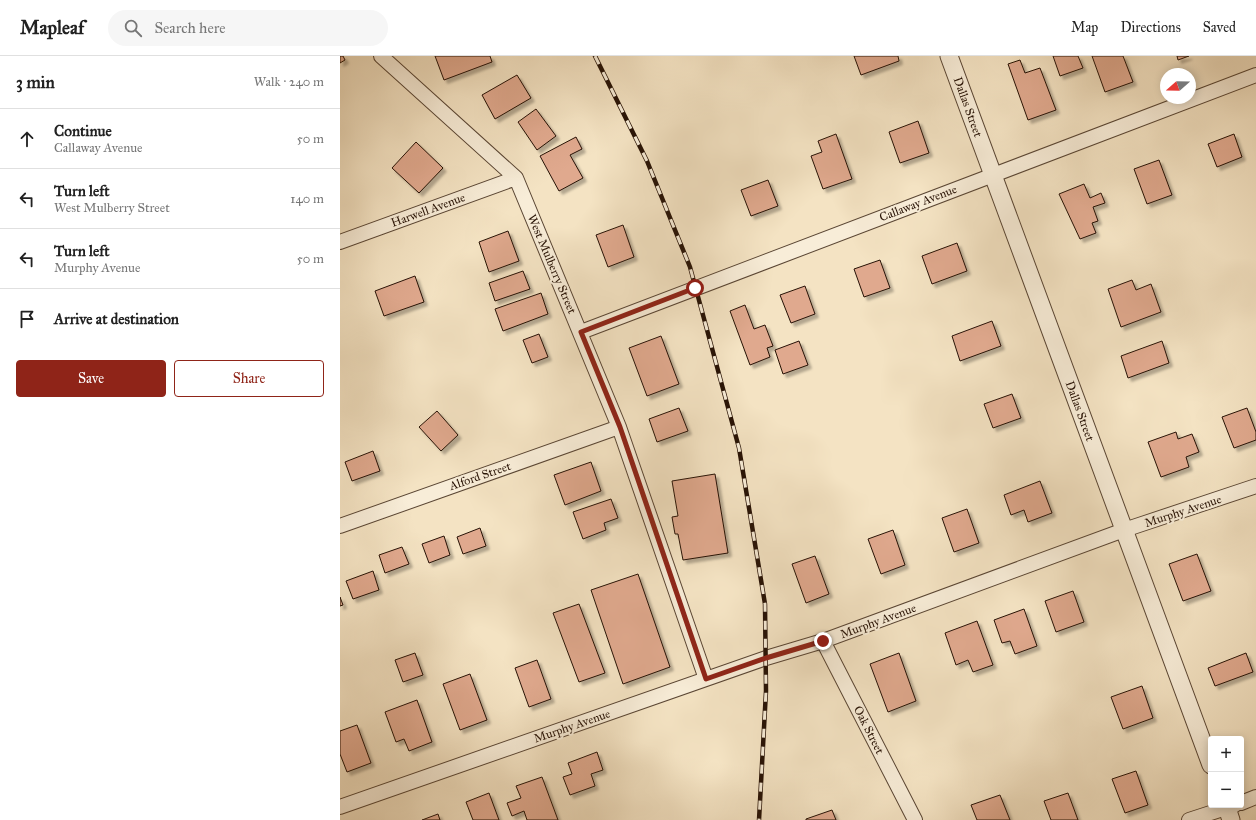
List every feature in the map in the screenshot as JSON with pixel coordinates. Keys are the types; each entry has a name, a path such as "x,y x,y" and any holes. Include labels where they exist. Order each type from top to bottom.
{"street":[{"name":"West Mulberry Street","path":"382,56 516,178 620,427 706,679"},
{"name":"Dallas Street","path":"949,56 1208,757"},
{"name":"Callaway Avenue","path":"581,332 1256,75"},
{"name":"Harwell Avenue","path":"340,242 516,178"},
{"name":"Alford Street","path":"340,526 620,427"},
{"name":"Murphy Avenue","path":"340,807 766,658 823,641 1124,530 1256,486"},
{"name":"Oak Street","path":"823,641 915,820"},
{"path":"1244,802 1256,797"},
{"path":"1189,820 1232,808"}],"building":[{"path":"340,56 343,56 345,60 340,63"},
{"path":"435,56 490,56 492,62 444,80"},
{"path":"854,56 898,56 899,61 861,75"},
{"path":"1053,56 1078,56 1083,68 1060,76"},
{"path":"1092,56 1123,56 1133,82 1105,92"},
{"path":"1177,56 1189,56 1178,60"},
{"path":"1020,60 1025,73 1040,68 1056,110 1028,120 1008,64"},
{"path":"517,75 531,98 495,119 482,95"},
{"path":"536,109 556,136 537,150 518,122"},
{"path":"918,121 929,153 900,163 889,132"},
{"path":"836,134 852,179 823,189 811,156 822,152 818,141"},
{"path":"1234,134 1242,157 1217,167 1208,144"},
{"path":"576,137 582,149 570,155 583,178 559,191 540,156"},
{"path":"416,142 443,168 419,193 392,168"},
{"path":"1159,160 1172,195 1147,204 1134,169"},
{"path":"768,180 778,206 751,216 741,190"},
{"path":"1084,184 1090,198 1101,193 1105,203 1093,207 1098,221 1092,223 1096,233 1080,239 1059,194"},
{"path":"623,225 634,257 608,267 596,235"},
{"path":"508,231 519,261 489,272 479,242"},
{"path":"957,243 967,271 932,284 922,256"},
{"path":"880,260 890,288 864,297 854,269"},
{"path":"523,271 530,289 495,301 489,283"},
{"path":"415,276 424,302 384,316 375,291"},
{"path":"1132,280 1136,290 1151,284 1161,312 1121,327 1108,289"},
{"path":"805,286 815,314 791,323 780,295"},
{"path":"541,293 548,314 503,331 495,309"},
{"path":"745,305 754,329 765,325 773,346 767,348 770,357 750,365 730,311"},
{"path":"992,321 1001,346 960,361 952,336"},
{"path":"539,334 548,357 532,363 523,340"},
{"path":"661,336 679,384 647,396 629,348"},
{"path":"799,341 808,365 783,374 775,350"},
{"path":"1162,341 1169,363 1128,378 1121,356"},
{"path":"1012,394 1021,418 993,428 984,404"},
{"path":"679,408 688,431 657,442 649,419"},
{"path":"1247,408 1256,432 1256,440 1234,448 1222,417"},
{"path":"437,411 458,435 441,451 419,427"},
{"path":"1176,432 1178,439 1192,434 1199,452 1186,457 1189,467 1161,477 1148,442"},
{"path":"373,451 380,471 352,481 345,462"},
{"path":"591,462 601,491 565,505 554,475"},
{"path":"715,474 728,553 683,560 678,534 675,534 672,517 678,516 672,481"},
{"path":"1040,481 1052,513 1028,522 1024,510 1011,515 1004,495"},
{"path":"611,499 618,518 604,523 606,530 583,539 573,512"},
{"path":"967,509 979,543 954,552 942,518"},
{"path":"480,528 486,546 463,554 457,537"},
{"path":"893,530 905,565 881,574 868,539"},
{"path":"444,536 450,555 429,563 422,544"},
{"path":"402,547 409,564 385,573 379,555"},
{"path":"1197,554 1211,591 1183,601 1169,564"},
{"path":"815,556 829,594 806,603 792,564"},
{"path":"373,571 379,590 353,599 346,581"},
{"path":"638,574 670,667 623,684 591,590"},
{"path":"1073,591 1084,622 1056,632 1045,601"},
{"path":"340,597 343,605 340,606"},
{"path":"579,604 605,673 579,682 553,613"},
{"path":"1024,609 1037,646 1015,654 1010,641 1002,643 994,620"},
{"path":"977,621 993,665 973,672 968,660 956,665 945,633"},
{"path":"415,653 423,675 403,682 395,660"},
{"path":"899,653 916,701 888,712 870,664"},
{"path":"1246,653 1253,672 1215,686 1208,668"},
{"path":"537,660 551,699 529,707 515,668"},
{"path":"470,674 487,720 460,730 443,684"},
{"path":"1142,686 1153,718 1123,729 1111,697"},
{"path":"417,700 432,742 409,751 404,739 396,742 385,712"},
{"path":"357,725 371,763 347,772 340,754 340,731"},
{"path":"597,752 603,770 591,774 595,786 570,795 563,777 572,774 568,763"},
{"path":"1136,771 1148,805 1125,813 1112,779"},
{"path":"542,777 558,820 527,820 524,811 512,816 507,803 521,798 516,786"},
{"path":"489,793 499,820 473,820 466,802"},
{"path":"1068,793 1078,820 1051,820 1044,801"},
{"path":"1000,795 1010,820 977,820 971,805"},
{"path":"832,810 836,820 806,820 806,819"},
{"path":"438,814 440,820 422,820"}],"railway":[{"path":"595,56 647,161 690,267 739,448 765,604 766,691 759,820"}],"route":[{"path":"695,288 581,332 620,427 706,679 766,658 823,641"}]}
